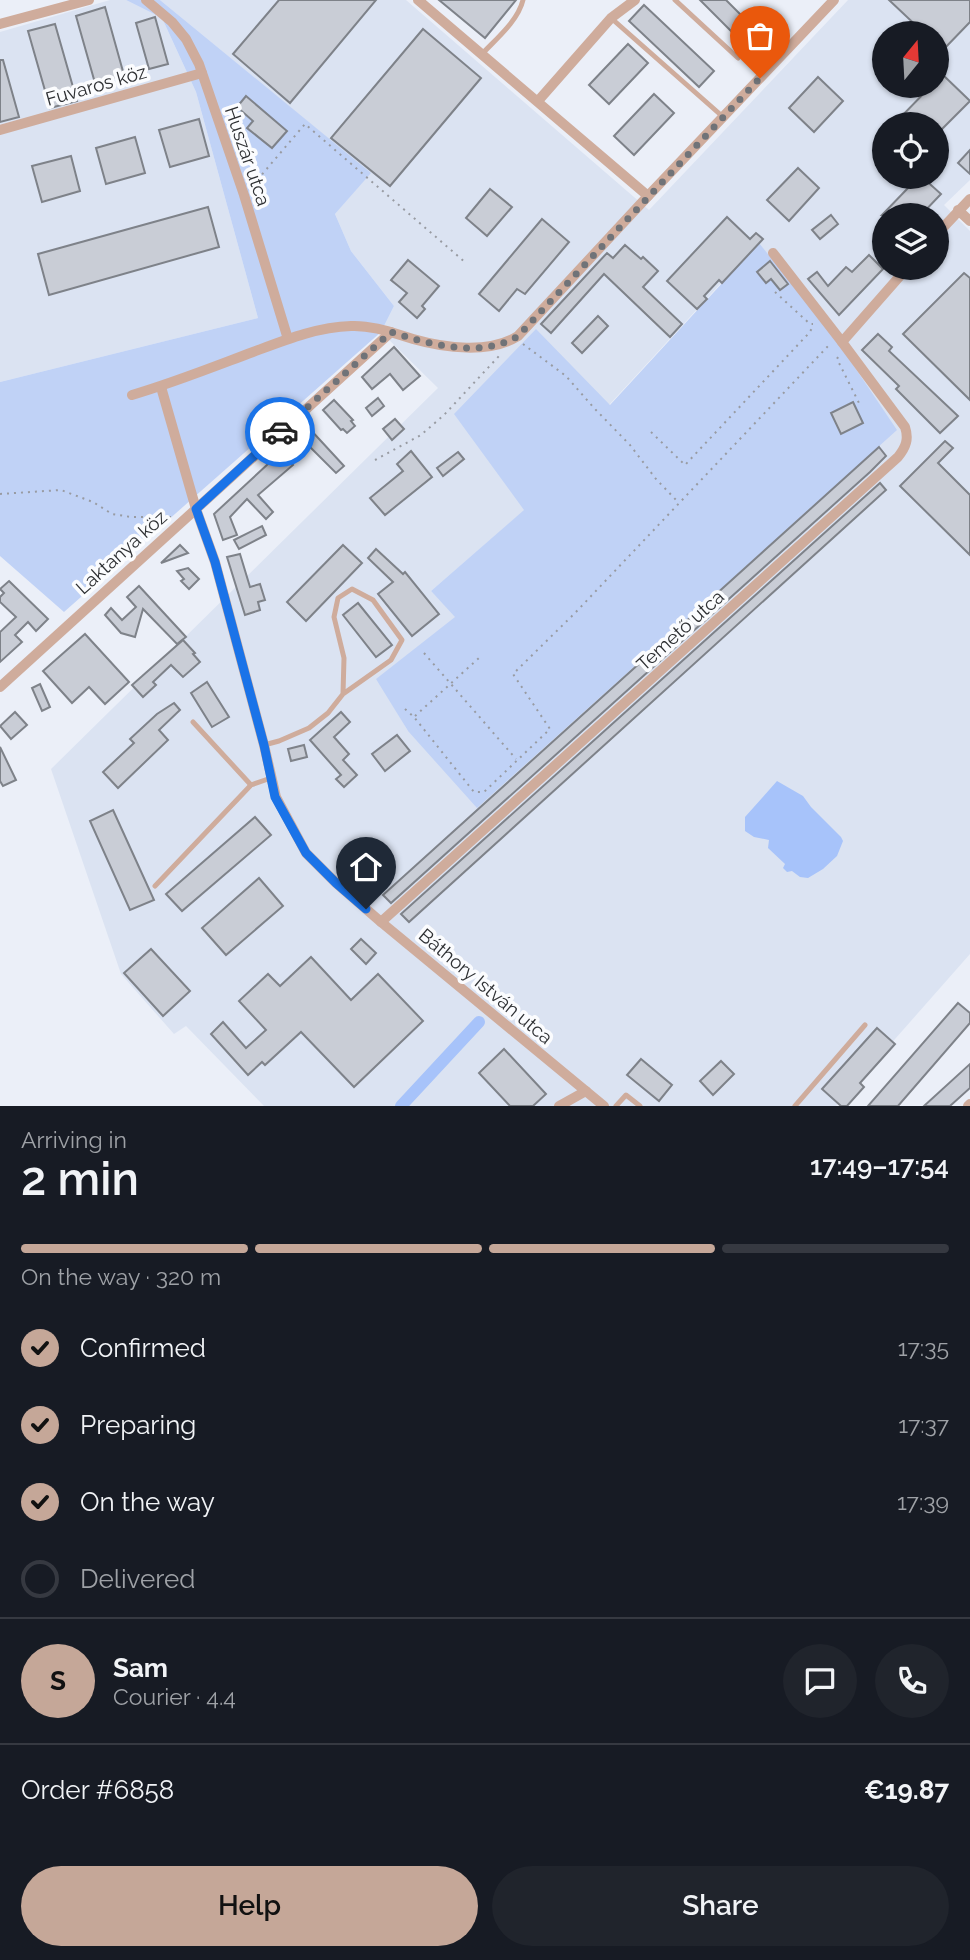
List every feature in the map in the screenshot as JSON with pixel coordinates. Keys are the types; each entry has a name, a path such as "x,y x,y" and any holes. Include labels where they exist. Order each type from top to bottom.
{"street":[{"path":"0,24 89,0"},
{"name":"Huszár utca","path":"146,0 172,22 186,39 202,73 244,195 288,339"},
{"path":"418,0 648,195"},
{"path":"538,101 611,18 635,0"},
{"path":"132,395 329,327 355,326 391,332 432,344 465,347 508,342 518,336 722,116 834,0"},
{"name":"Fuvaros köz","path":"0,130 202,73"},
{"path":"949,220 970,199"},
{"path":"958,210 970,221"},
{"name":"Temető utca","path":"381,922 898,457 906,444 905,427 839,344 774,253"},
{"path":"839,344 896,280"},
{"name":"Laktanya köz","path":"0,687 391,332"},
{"name":"Báthory István utca","path":"161,387 196,509 215,562 264,745 275,797 306,853 381,922 604,1106"},
{"path":"559,1106 586,1091"}],"lane":[{"path":"482,54 508,26 522,6 523,0"},
{"path":"675,0 738,58"},
{"path":"611,18 722,116"},
{"path":"264,745 309,728 328,713 343,694 391,660 402,640 373,600 352,589 338,598 334,617 344,658 343,694"},
{"path":"192,722 251,785"},
{"path":"155,886 251,785 271,778"},
{"path":"795,1106 865,1025"},
{"path":"616,1106 626,1095 640,1106"}],"path":[{"path":"244,195 305,124 466,263"},
{"path":"651,432 685,465 809,333 816,325 810,324 775,292"},
{"path":"518,336 527,348 566,376 678,502"},
{"path":"839,344 837,359 859,402"},
{"path":"405,709 474,792 484,792 550,729 513,674 575,613 678,502 839,344"},
{"path":"375,460 421,435 444,415 499,356"},
{"path":"0,494 61,490 93,502 112,514 131,517 187,517"},
{"path":"424,653 516,760"},
{"path":"414,717 480,657"}],"shaded area":[{"path":"110,0 126,0 162,18 196,92 258,318 0,382 0,32"},
{"path":"126,0 160,0 371,173 335,214 351,251 394,306 381,332 64,612 0,556 0,382 258,318 196,92 162,18"},
{"path":"160,0 406,0 649,210 848,0 970,0 970,180 946,203 872,203 872,280 949,280 949,210 970,231 970,954 836,1106 264,1106 186,1026 174,1034 121,974 51,769 438,388 381,332 394,306 351,251 335,214 370,173","holes":["758,243 408,731 377,679 456,617 431,591 525,510 455,414 609,405"]},
{"path":"759,243 833,335 897,430 477,808 408,731 376,679 455,617 431,591 524,510 454,414 536,329 610,405"},
{"path":"777,781 803,796 843,841 837,856 808,878 800,877 792,871 787,872 783,868 785,864 768,848 769,840 754,837 745,831 745,817"}],"building":[{"path":"279,0 376,0 290,103 233,54"},
{"path":"439,0 516,0 485,38"},
{"path":"700,0 726,0 755,29 742,42"},
{"path":"889,0 970,0 970,22 949,44 949,21 911,21"},
{"path":"644,5 714,71 699,87 629,21"},
{"path":"105,7 124,75 95,83 76,16"},
{"path":"155,17 168,64 149,69 136,23"},
{"path":"55,24 77,101 50,108 28,31"},
{"path":"423,29 481,78 390,186 331,138"},
{"path":"628,44 648,63 609,104 589,85"},
{"path":"0,60 3,60 19,117 0,122"},
{"path":"818,77 843,101 814,132 789,108"},
{"path":"949,81 970,101 949,122 949,112 906,112 919,98 949,98"},
{"path":"654,94 674,113 634,155 614,136"},
{"path":"246,96 287,131 272,148 247,128 253,121 237,107"},
{"path":"199,119 209,156 170,167 159,130"},
{"path":"135,137 145,173 106,184 96,148"},
{"path":"970,150 970,174 958,163"},
{"path":"71,156 80,191 42,202 32,166"},
{"path":"798,168 819,188 789,221 767,200"},
{"path":"490,189 512,207 487,236 466,218"},
{"path":"907,189 935,189 941,194 932,203 894,203"},
{"path":"208,207 219,247 49,295 38,254"},
{"path":"831,215 838,224 820,239 812,230"},
{"path":"727,217 750,239 756,233 763,239 722,283 719,280 704,296 707,299 697,309 667,281"},
{"path":"542,219 569,242 525,294 517,289 499,311 479,294"},
{"path":"625,245 658,271 643,287 682,324 670,337 604,274 551,333 541,324 607,253 613,258"},
{"path":"869,255 872,258 872,280 839,315 808,279 817,272 828,286 846,267 852,272"},
{"path":"408,260 439,286 422,306 425,309 417,318 399,302 407,293 391,280"},
{"path":"770,261 788,284 780,290 771,279 766,283 757,272"},
{"path":"964,273 970,278 970,400 903,334"},
{"path":"598,316 608,326 582,353 572,343"},
{"path":"878,334 892,347 889,351 958,416 940,433 896,389 899,386 862,350"},
{"path":"394,347 420,376 403,390 390,374 372,389 362,377"},
{"path":"378,398 384,406 372,416 366,408"},
{"path":"334,400 353,420 351,421 355,426 347,433 323,410"},
{"path":"853,402 863,423 841,434 831,413"},
{"path":"395,419 404,429 392,440 383,429"},
{"path":"308,427 344,466 336,473 298,435"},
{"path":"945,441 953,448 938,463 970,495 970,555 900,486"},
{"path":"879,447 886,456 870,472 391,903 383,895"},
{"path":"411,451 432,477 385,515 370,498 403,471 397,464"},
{"path":"281,452 293,465 258,495 273,512 266,519 247,499 230,517 237,535 223,540 214,514"},
{"path":"458,452 464,459 443,476 437,468"},
{"path":"880,483 886,490 409,922 401,914"},
{"path":"262,526 266,535 239,549 234,540"},
{"path":"180,545 188,553 161,563"},
{"path":"343,545 362,563 306,621 287,602"},
{"path":"376,549 403,574 405,572 439,614 412,636 378,594 393,582 368,558"},
{"path":"240,554 250,587 260,584 265,600 258,602 260,610 245,615 227,557"},
{"path":"188,568 199,579 189,589 181,581 184,579 177,571"},
{"path":"9,581 48,619 36,631 28,622 15,635 22,642 0,662 0,632 16,617 0,602 4,593 0,589"},
{"path":"139,586 186,637 177,644 143,609 135,637 121,633 105,615 111,608 122,620 136,607 127,597"},
{"path":"358,603 392,645 376,657 343,615"},
{"path":"85,634 129,682 105,704 89,687 72,703 43,671"},
{"path":"183,640 200,662 183,677 171,665 153,682 156,685 143,697 132,685"},
{"path":"207,682 229,717 212,727 191,693"},
{"path":"40,684 50,707 42,711 32,688"},
{"path":"174,703 180,710 159,730 168,740 118,788 103,772 134,743 130,739 157,714"},
{"path":"15,712 27,725 11,739 0,726"},
{"path":"341,712 350,722 334,737 349,754 343,760 357,775 344,787 336,779 341,775 310,740"},
{"path":"397,735 410,751 385,771 372,754"},
{"path":"304,745 307,757 291,761 288,749"},
{"path":"0,747 16,780 3,786 0,781"},
{"path":"113,810 154,900 130,910 90,821"},
{"path":"255,817 271,835 182,911 166,894"},
{"path":"259,878 283,906 226,955 202,928"},
{"path":"361,939 376,953 366,964 351,949"},
{"path":"151,949 190,991 163,1016 124,973"},
{"path":"311,957 351,1000 378,974 423,1021 354,1087 301,1032 265,1065 262,1062 248,1075 211,1034 223,1022 246,1048 266,1030 239,1001 268,974 280,986"},
{"path":"958,1003 970,1013 970,1023 898,1106 868,1106"},
{"path":"877,1028 895,1044 860,1083 864,1087 847,1106 841,1106 822,1089"},
{"path":"504,1049 546,1094 533,1106 510,1106 479,1073"},
{"path":"641,1059 672,1085 659,1101 627,1075"},
{"path":"721,1061 734,1074 713,1095 700,1081"},
{"path":"970,1064 970,1088 950,1106 924,1106"}],"waterway":[{"path":"401,1106 479,1022"}],"way so far":[{"path":"280,432 391,332 432,344 465,347 508,342 518,336 760,78"}],"route":[{"path":"280,432 196,509 215,562 264,745 275,797 306,853 366,909"}]}
